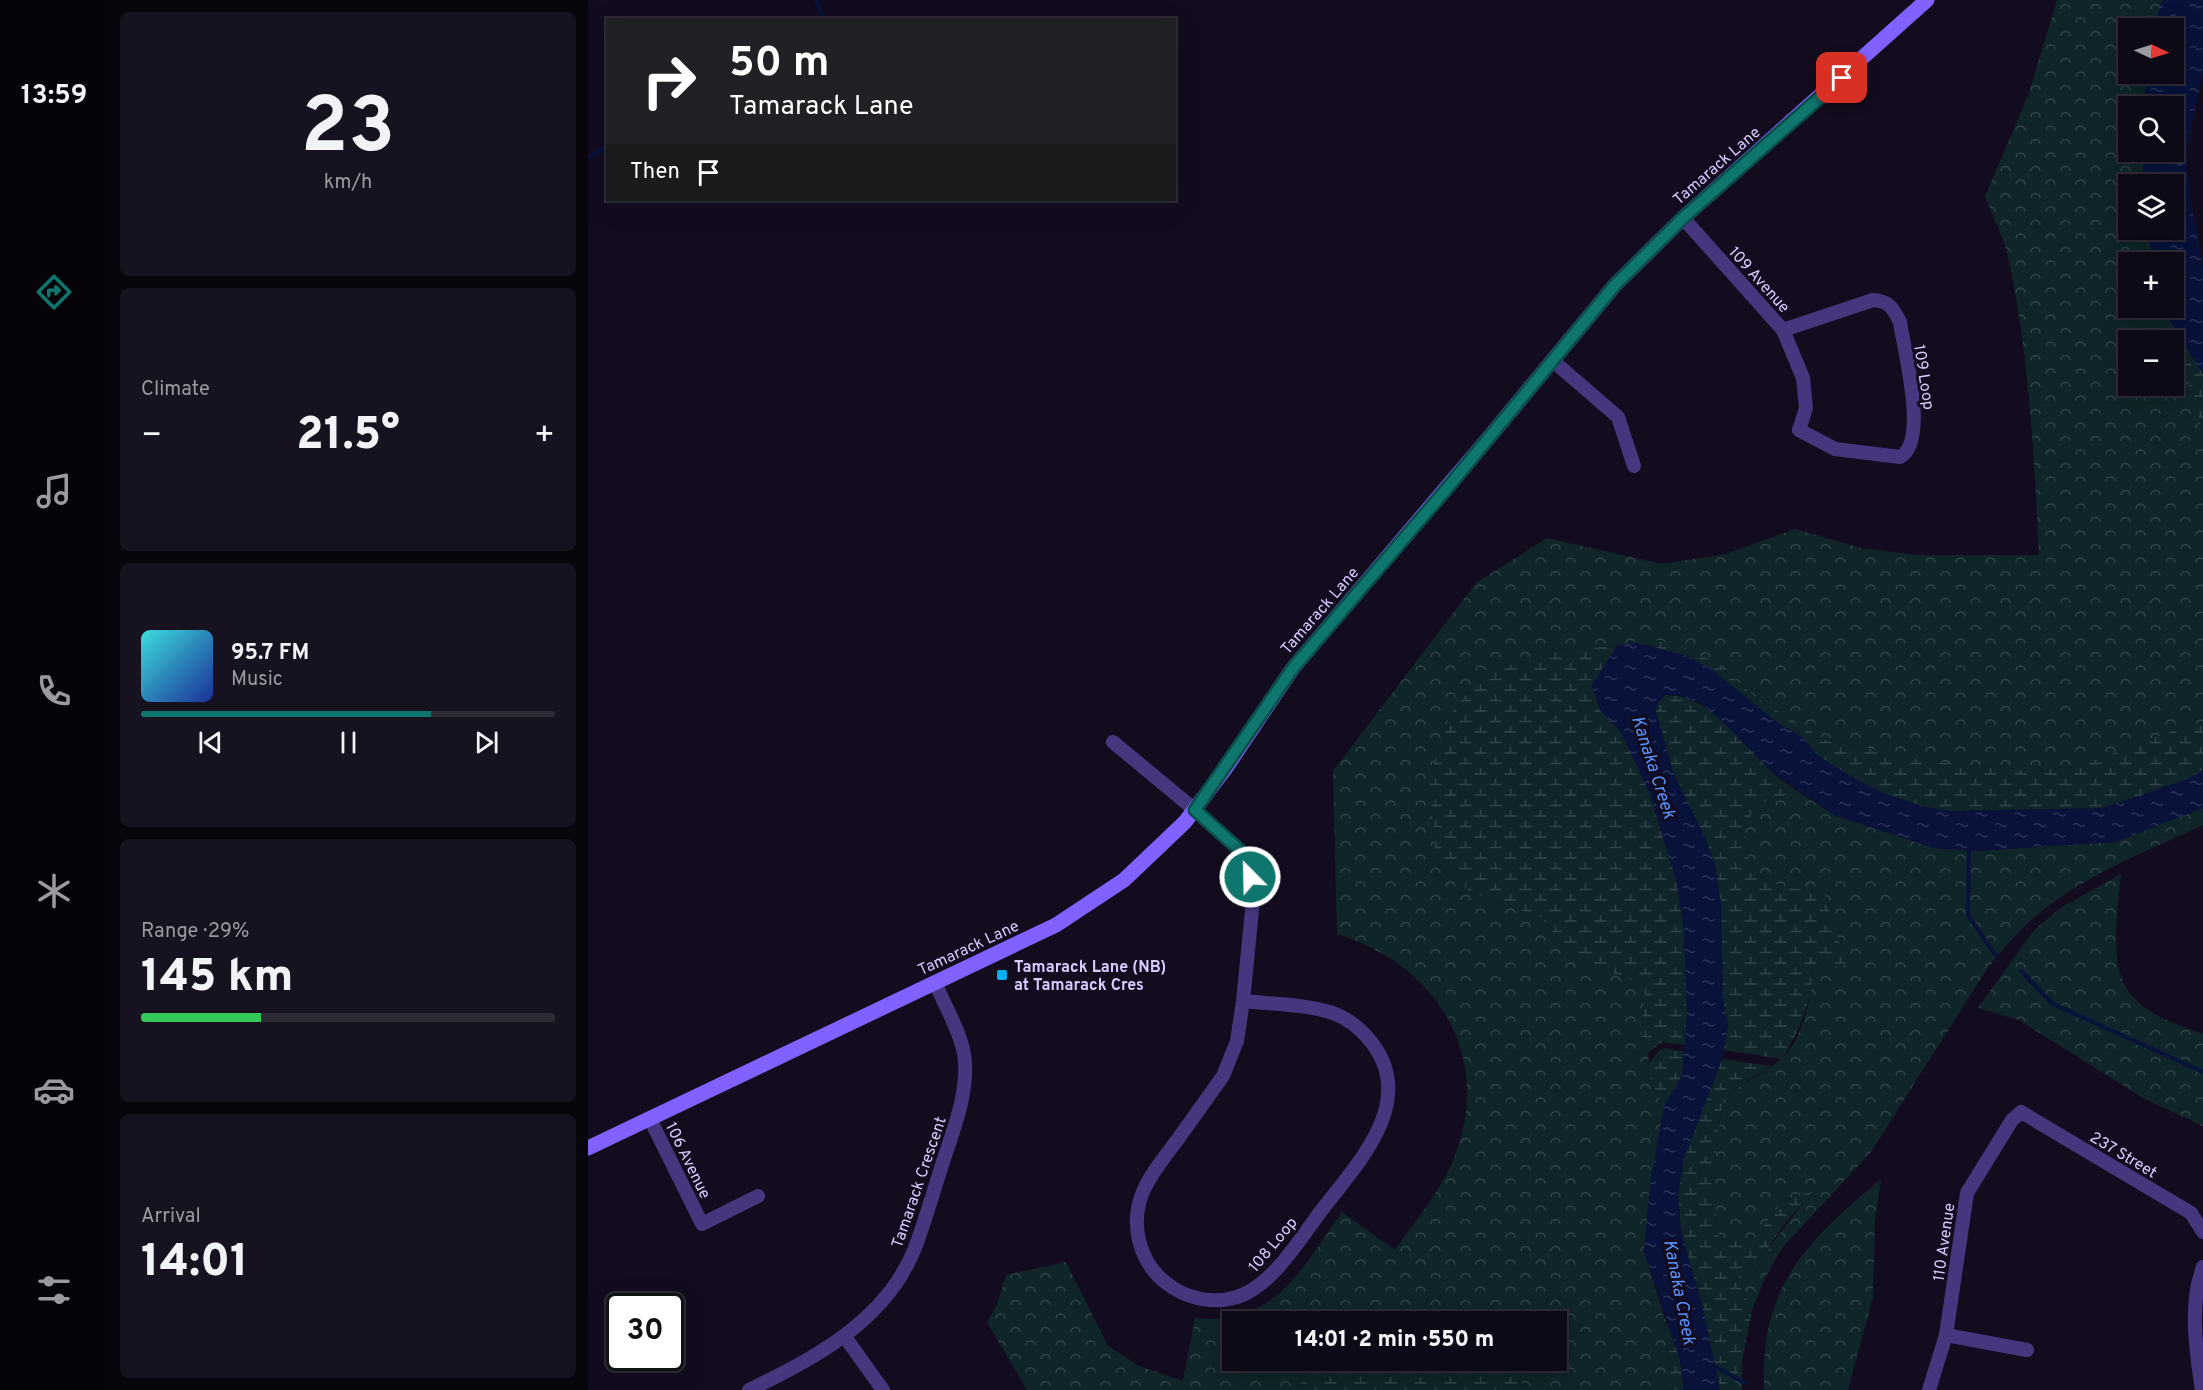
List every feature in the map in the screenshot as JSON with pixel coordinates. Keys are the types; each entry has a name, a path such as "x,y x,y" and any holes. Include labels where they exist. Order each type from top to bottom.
{"street":[{"name":"Tamarack Lane","path":"588,1148 1023,942 1086,907 1141,866 1195,810 1293,668 1479,450 1615,285 1683,218 1927,0"},
{"name":"109 Avenue","path":"1683,218 1783,330 1803,378 1806,408 1794,432"},
{"name":"109 Loop","path":"1783,330 1873,300 1883,301 1893,308 1900,322 1916,426 1911,446 1907,453 1900,457 1835,449 1794,432"},
{"path":"1552,360 1618,417 1634,465"},
{"name":"108 Loop","path":"1113,742 1244,854 1250,877 1253,900 1243,1001 1232,1059 1223,1076 1145,1185 1136,1214 1142,1251 1155,1273 1170,1286 1207,1301 1237,1298 1263,1283 1372,1144 1386,1111 1387,1083 1381,1058 1368,1039 1352,1023 1320,1010 1243,1001"},
{"name":"Tamarack Crescent","path":"749,1390 811,1360 846,1337 880,1301 911,1256 962,1098 965,1062 935,982"},
{"name":"237 Street","path":"2021,1112 2191,1213 2203,1232"},
{"name":"110 Avenue","path":"1929,1390 1946,1335 1967,1194 2012,1120 2021,1112"},
{"name":"106 Avenue","path":"650,1119 702,1224 758,1196"},
{"path":"2202,1390 2198,1364 2195,1287 2203,1267"},
{"path":"1946,1335 2027,1350"},
{"path":"846,1337 883,1390"}],"green space":[{"path":"2057,0 2162,0 2157,18 2118,18 2118,84 2146,84 2145,96 2118,96 2118,162 2143,162 2143,174 2118,174 2118,240 2149,240 2152,252 2118,252 2118,318 2170,318 2173,330 2118,330 2118,396 2184,396 2184,367 2203,432 2203,723 2188,725 2087,763 2040,771 1933,762 1824,739 1754,696 1719,665 1653,639 1617,646 1557,650 1514,665 1490,663 1450,715 1429,778 1471,893 1541,917 1572,958 1645,985 1641,1045 1648,1053 1650,1080 1664,1106 1650,1187 1644,1251 1663,1313 1672,1390 1523,1390 1521,1374 1518,1371 1567,1371 1567,1311 1250,1311 1266,1303 1299,1273 1342,1212 1395,1250 1427,1206 1454,1158 1465,1120 1467,1084 1461,1050 1448,1019 1428,991 1403,967 1372,948 1337,934 1333,771 1476,583 1547,538 1662,564 1726,554 1795,529 1861,548 1917,555 2039,555 2032,441 2021,327 2007,252 1985,196 2028,96"},
{"path":"2184,343 2203,374 2203,432 2184,368"},
{"path":"1653,639 1684,647 1719,665 1754,696 1824,739 1933,762 2040,771 2087,763 2188,725 2203,723 2203,770 2188,779 2103,808 1949,811 1925,807 1885,794 1817,755 1802,737 1779,724 1711,669 1684,655 1633,642"},
{"path":"1617,646 1592,685 1600,710 1621,732 1650,794 1677,883 1684,931 1687,1016 1685,1045 1662,1042 1648,1053 1641,1045 1645,985 1572,958 1541,917 1471,893 1436,856 1429,778 1450,715 1490,663 1514,665 1557,650"},
{"path":"1665,695 1696,702 1710,710 1735,732 1771,771 1797,791 1762,803 1744,823 1748,858 1767,882 1825,895 1846,965 1813,969 1804,1016 1782,1059 1724,1050 1728,1026 1723,999 1721,903 1715,866 1673,772 1656,712 1658,702"},
{"path":"1797,791 1834,815 1934,848 1976,851 2115,842 2203,808 2203,825 2087,881 2042,911 2017,934 1987,969 1871,1152 1782,1248 1765,1278 1752,1310 1736,1278 1760,1260 1811,1192 1782,1202 1755,1238 1720,1244 1715,1205 1715,1170 1724,1096 1767,1070 1788,1052 1800,1031 1804,1018 1811,992 1813,969 1845,965 1825,895 1767,882 1748,858 1744,823 1762,803"},
{"path":"2121,874 2116,921 2120,972 2125,986 2141,1005 2166,1020 2203,1034 2203,1126 2143,1098 2019,1020 1978,1008 2034,930 2062,907"},
{"path":"1666,1048 1684,1052 1682,1076 1664,1106 1650,1080 1649,1063 1660,1050"},
{"path":"1722,1059 1771,1066 1724,1096 1715,1170 1715,1205 1720,1244 1755,1238 1782,1202 1813,1191 1785,1223 1760,1260 1736,1278 1752,1310 1742,1361 1732,1390 1720,1390 1704,1313 1681,1231 1678,1195 1683,1161"},
{"path":"1881,1179 1875,1220 1873,1297 1848,1390 1764,1390 1765,1353 1770,1321 1779,1294 1793,1269 1810,1246 1854,1202"},
{"path":"1066,1262 1108,1346 1139,1366 1183,1381 1195,1318 1222,1318 1222,1371 1315,1371 1293,1390 1027,1390 987,1322 997,1305 1006,1275"},
{"path":"1663,1313 1680,1360 1684,1390 1672,1390"},
{"path":"1742,1361 1742,1390 1732,1390"},
{"path":"1315,1371 1518,1371 1521,1374 1523,1390 1293,1390"}],"water":[{"path":"2162,0 2203,0 2203,71 2186,153 2190,198 2203,267 2203,374 2184,343 2184,330 2176,330 2169,318 2184,318 2184,252 2152,252 2149,240 2184,240 2184,174 2143,174 2143,162 2184,162 2184,96 2145,96 2146,84 2184,84 2184,18 2157,18"},
{"name":"Kanaka Creek","path":"1633,642 1684,655 1711,669 1779,724 1802,737 1817,755 1885,794 1925,807 1949,811 2103,808 2188,779 2203,770 2203,808 2115,842 1976,851 1934,848 1834,815 1770,770 1721,720 1700,703 1678,695 1665,695 1658,702 1656,712 1673,772 1705,837 1715,866 1721,903 1723,998 1728,1026 1721,1062 1683,1161 1678,1195 1681,1231 1704,1313 1720,1390 1684,1390 1680,1360 1644,1251 1650,1187 1664,1106 1682,1076 1687,1016 1684,931 1677,883 1650,794 1621,732 1600,710 1592,685 1617,646"}],"waterway":[{"path":"816,0 823,18"},
{"path":"588,158 606,146"},
{"path":"1969,845 1968,915 1996,956"},
{"path":"2021,971 2053,1004 2203,1072"},
{"path":"1714,1366 1745,1383"}],"place":[{"name":"Tamarack Lane (NB) at Tamarack Cres","path":"1002,975"}],"route":[{"path":"1250,877 1244,854 1195,810 1293,668 1449,486 1615,285 1683,218 1842,78"}]}
